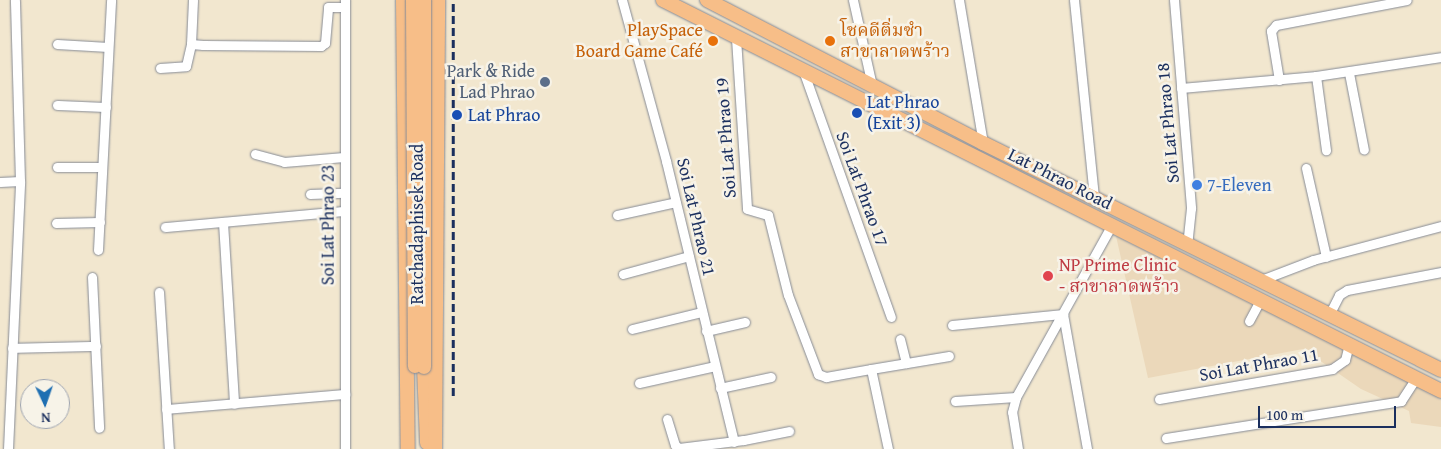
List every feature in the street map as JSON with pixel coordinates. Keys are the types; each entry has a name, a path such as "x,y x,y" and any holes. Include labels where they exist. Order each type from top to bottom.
{"main road":[{"name":"Ratchadaphisek Road","path":"403,0 408,449"},
{"name":"Ratchadaphisek Road","path":"413,0 420,366 427,449"},
{"name":"Ratchadaphisek Road","path":"412,449 420,366 424,0"},
{"name":"Ratchadaphisek Road","path":"434,449 438,0"},
{"name":"Lat Phrao Road","path":"663,0 1441,391"},
{"name":"Lat Phrao Road","path":"709,1 983,143 1441,370"},
{"path":"403,70 415,58 429,58 436,75"},
{"path":"404,152 417,138 431,138 436,148"},
{"path":"1085,212 1094,198"},
{"path":"1111,226 1120,211"}],"street":[{"path":"8,449 20,181 15,0"},
{"path":"98,250 111,0"},
{"path":"160,68 188,64 193,0"},
{"name":"Soi Lat Phrao 21","path":"622,0 676,202 734,442"},
{"path":"853,0 872,86"},
{"path":"959,0 983,143"},
{"path":"1074,0 1094,198"},
{"name":"Soi Lat Phrao 18","path":"1174,0 1191,208 1187,244"},
{"path":"1279,80 1271,30 1276,25 1407,0"},
{"path":"191,44 321,46 325,43 328,7 345,4"},
{"name":"Soi Lat Phrao 23","path":"345,4 345,449"},
{"name":"Soi Lat Phrao 19","path":"736,38 747,208 768,215 788,295 818,374 826,377 871,369"},
{"path":"57,44 108,48"},
{"path":"1181,88 1349,73 1441,57"},
{"name":"Soi Lat Phrao 17","path":"804,72 891,317"},
{"path":"1349,73 1364,150"},
{"path":"1316,76 1326,150"},
{"path":"57,105 106,106"},
{"path":"255,154 284,162 344,157"},
{"path":"57,166 102,167"},
{"path":"1306,168 1326,257"},
{"path":"0,182 20,181"},
{"path":"310,194 344,193"},
{"path":"617,215 676,202"},
{"path":"165,227 344,211"},
{"path":"56,223 100,222"},
{"path":"224,222 234,404"},
{"path":"1018,449 1012,412 1016,397 1111,226"},
{"path":"1261,280 1326,257 1441,226"},
{"path":"623,274 689,256"},
{"path":"1328,314 1339,295 1347,290 1441,272"},
{"path":"92,277 99,428"},
{"path":"158,292 169,449"},
{"path":"1249,322 1260,300"},
{"path":"632,329 702,312"},
{"path":"952,325 1063,314"},
{"path":"1063,314 1087,449"},
{"path":"706,330 745,322"},
{"path":"900,339 906,363"},
{"name":"Soi Lat Phrao 11","path":"1159,399 1332,369 1345,360 1349,344"},
{"path":"12,348 96,346"},
{"path":"888,449 871,369 949,356"},
{"path":"639,383 715,366"},
{"path":"720,388 771,377"},
{"path":"1166,438 1401,401 1416,378"},
{"path":"166,409 345,394"},
{"path":"955,401 1016,397"},
{"path":"667,419 677,447 734,442 789,431"}],"shaded area":[{"path":"1116,236 1441,398 1441,427 1411,423 1409,411 1361,389 1303,349 1148,378"}],"railway":[{"path":"453,0 453,396"}],"place":[{"name":"PlaySpace Board Game Café","path":"713,41"},
{"name":"โชคดีติ่มซำ สาขาลาดพร้าว","path":"830,41"},
{"name":"Park & Ride Lad Phrao","path":"545,82"},
{"name":"Lat Phrao (Exit 3)","path":"857,113"},
{"name":"Lat Phrao","path":"457,115"},
{"name":"7-Eleven","path":"1197,185"},
{"name":"NP Prime Clinic - สาขาลาดพร้าว","path":"1048,276"}]}
